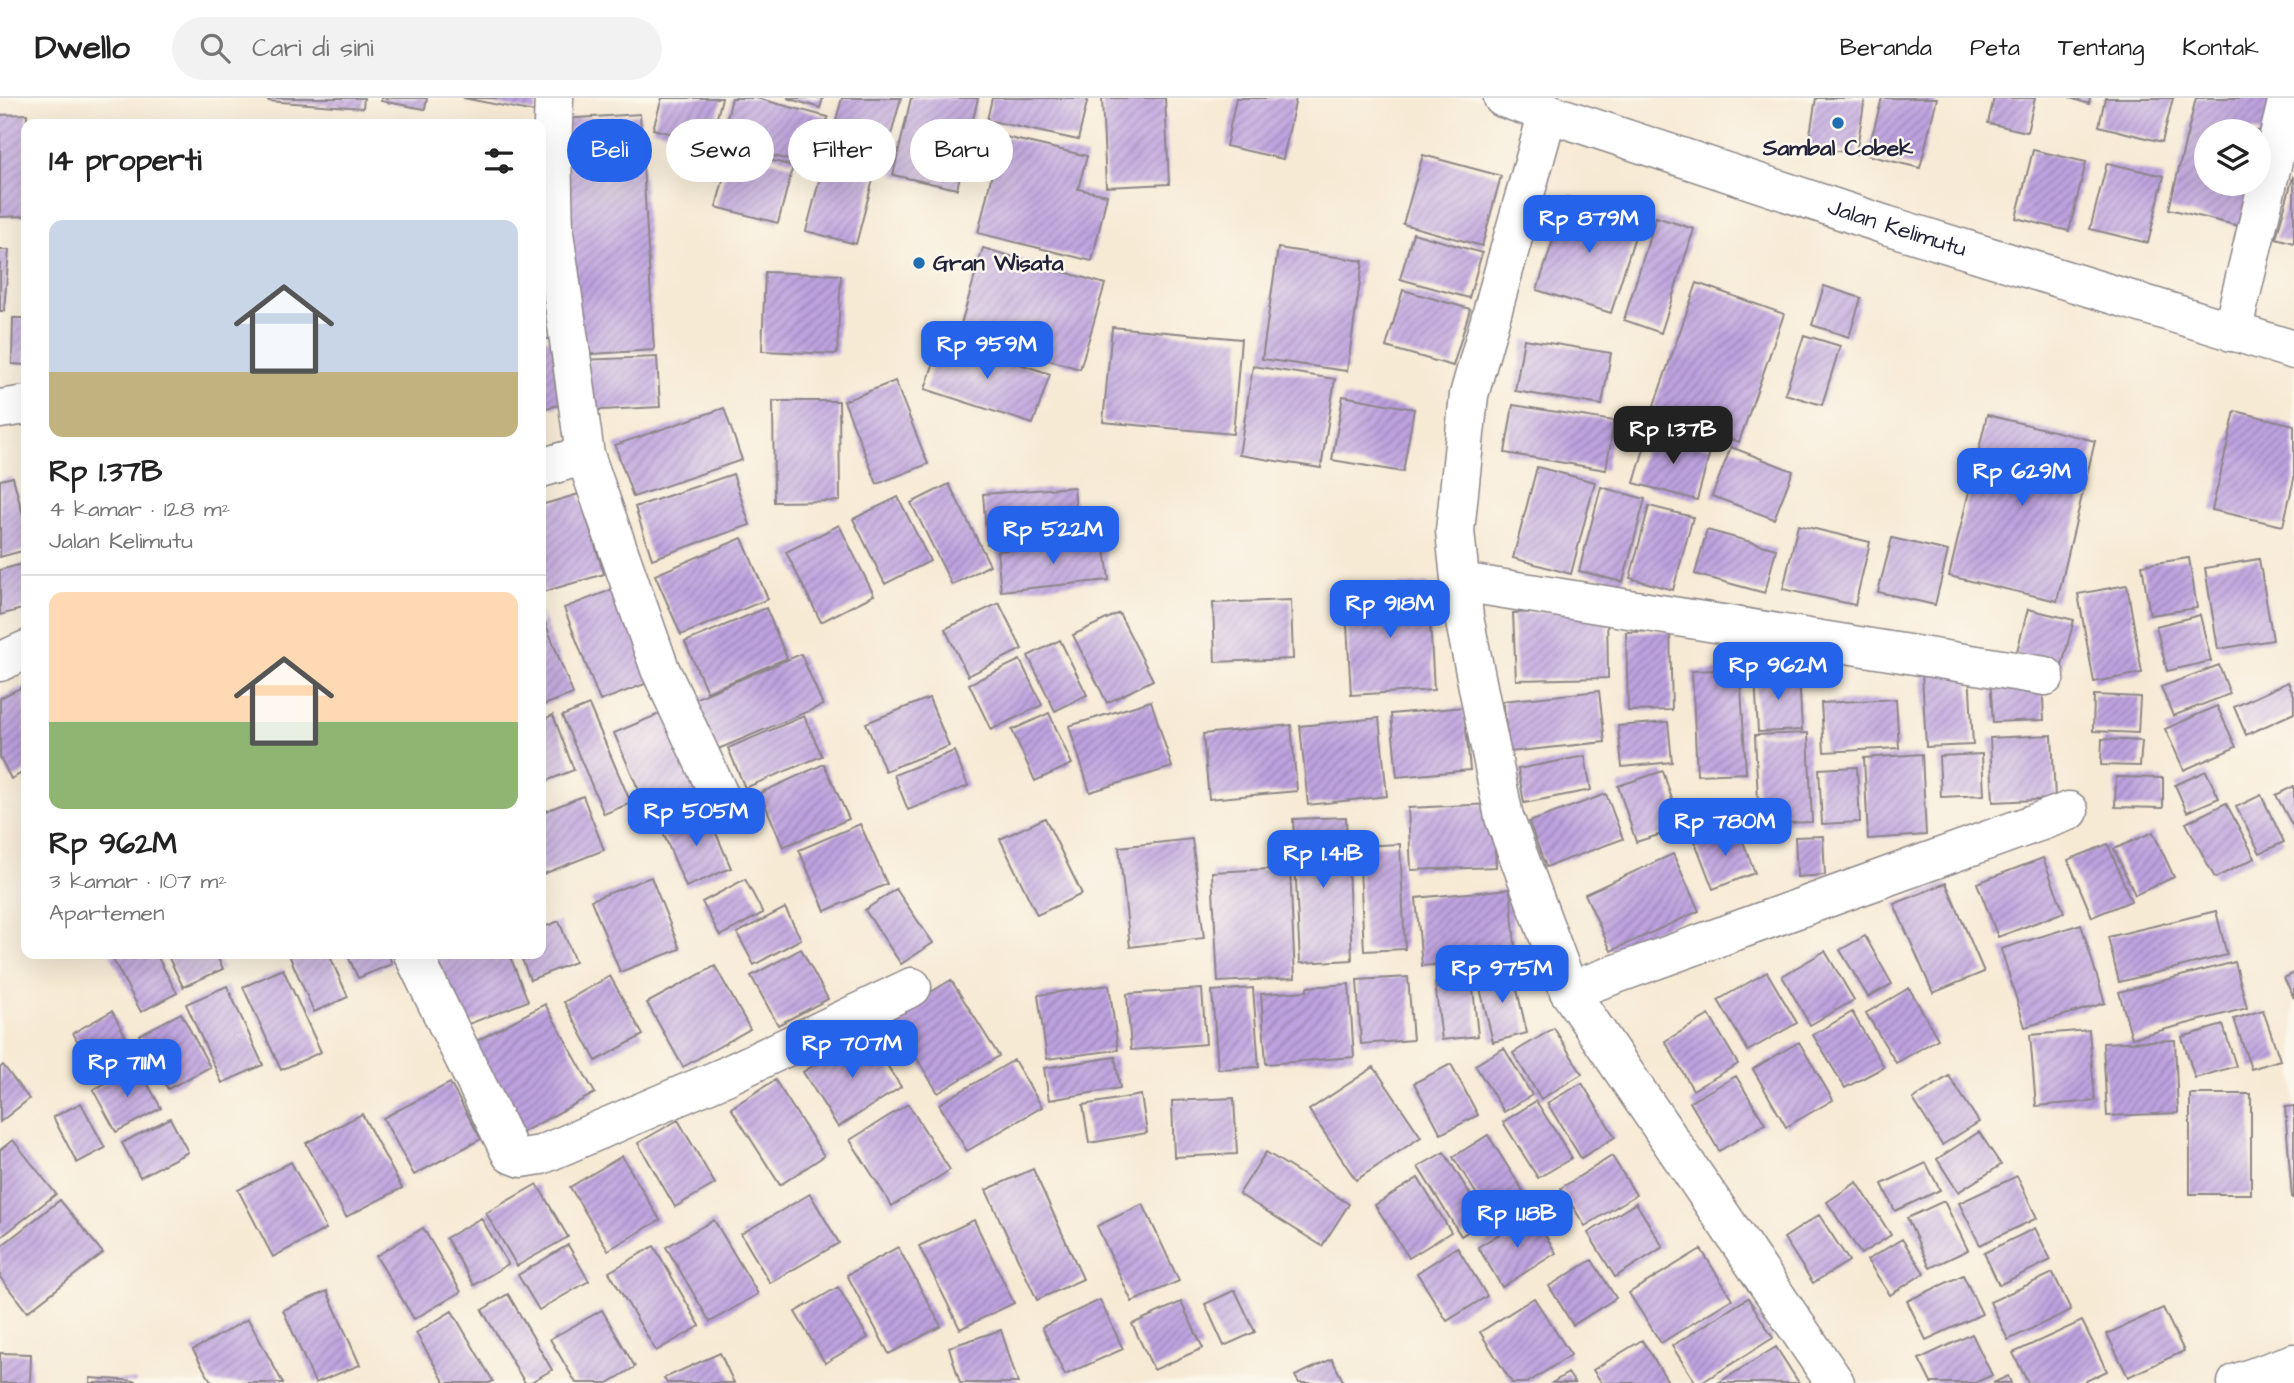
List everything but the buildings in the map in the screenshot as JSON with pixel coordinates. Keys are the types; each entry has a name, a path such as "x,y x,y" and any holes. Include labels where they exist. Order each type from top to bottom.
{"street":[{"path":"554,98 554,233 585,455 660,669 720,797"},
{"name":"Jalan Kelimutu","path":"1503,98 1886,225 2294,350"},
{"path":"2232,332 2288,98"},
{"path":"1548,113 1469,395 1455,531 1464,617 1504,817 1569,991 1835,1383"},
{"path":"0,409 21,406"},
{"path":"546,467 585,455"},
{"path":"1461,582 2045,676"},
{"path":"0,662 21,652"},
{"path":"1569,991 2069,811"},
{"path":"415,959 511,1154 522,1158 541,1155 726,1076 912,987"},
{"path":"2237,1383 2294,1363"}],"place":[{"name":"Sambal Cobek","path":"1838,123"},
{"name":"Gran Wisata","path":"919,263"}]}
